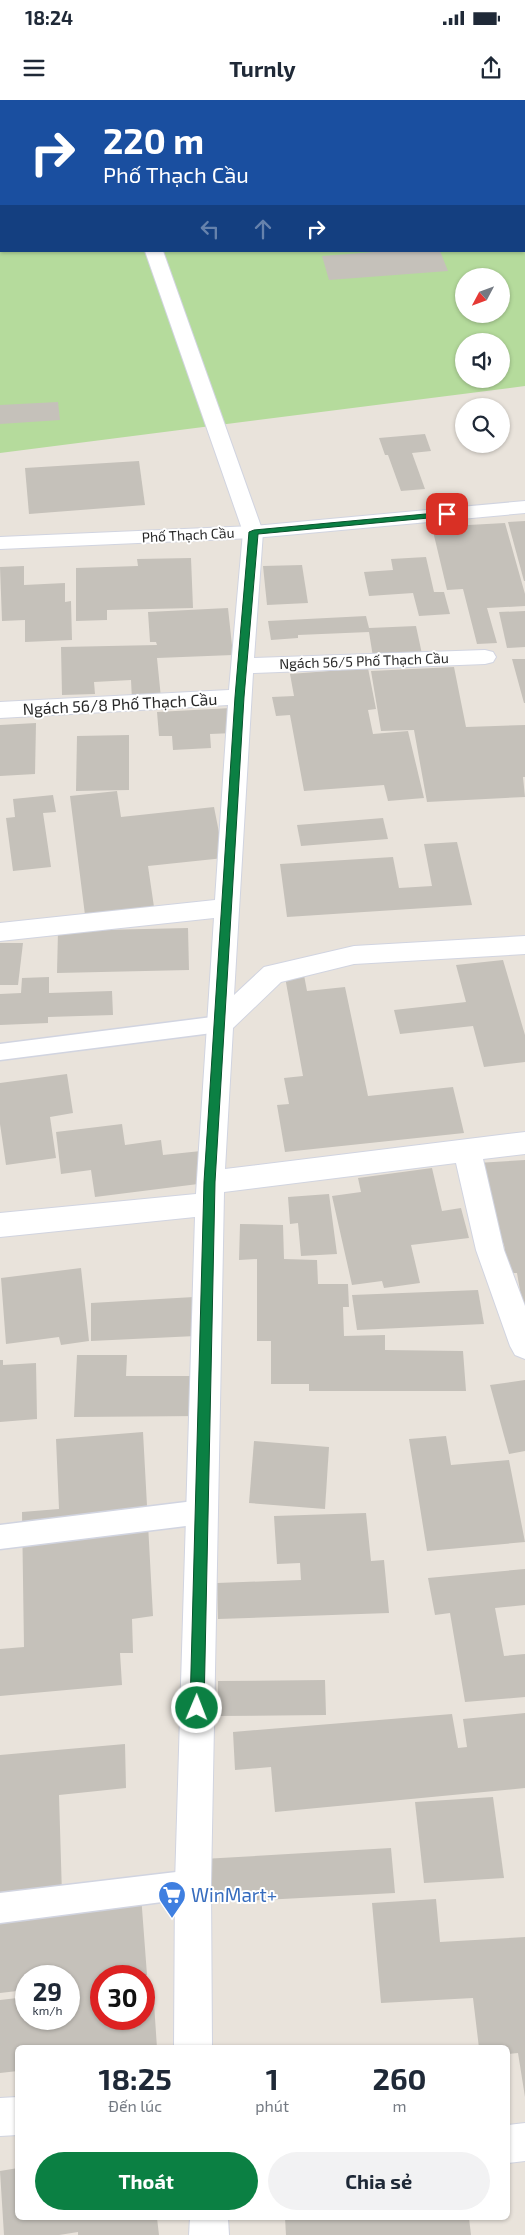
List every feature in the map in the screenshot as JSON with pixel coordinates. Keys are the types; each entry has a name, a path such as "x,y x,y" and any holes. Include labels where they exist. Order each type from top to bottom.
{"street":[{"path":"154,252 254,532 242,666 210,1193 193,1884 193,2045"},
{"name":"Phố Thạch Cầu","path":"0,543 254,532 525,507"},
{"name":"Ngách 56/5 Phố Thạch Cầu","path":"242,666 485,657"},
{"name":"Ngách 56/8 Phố Thạch Cầu","path":"0,710 240,697"},
{"path":"0,932 227,908"},
{"path":"220,1024 274,974 354,955 525,945"},
{"path":"0,1225 525,1143"},
{"path":"467,1151 490,1250 525,1346"},
{"path":"0,2117 15,2116"},
{"path":"510,2144 525,2142"},
{"path":"209,2220 210,2235"}],"lane":[{"path":"0,1052 220,1024"},
{"path":"0,1537 202,1512"},
{"path":"0,1908 193,1884"}],"green space":[{"path":"0,252 525,252 525,386 510,388 510,333 455,333 455,388 509,388 0,453"}],"building":[{"path":"374,252 440,252 448,271 329,280 322,256"},
{"path":"58,402 60,420 0,424 0,405"},
{"path":"425,434 431,451 412,453 425,489 401,491 388,455 385,455 379,438"},
{"path":"139,461 145,505 29,514 25,468"},
{"path":"525,521 525,581 524,581 508,522"},
{"path":"505,523 525,594 525,606 487,608 497,643 477,644 463,589 447,590 432,527"},
{"path":"426,557 434,592 444,592 450,614 419,616 413,593 369,596 364,572 393,570 391,559"},
{"path":"191,558 193,608 107,610 107,620 76,621 76,568 138,566 137,559"},
{"path":"302,565 308,603 267,605 263,566"},
{"path":"24,566 24,585 65,583 65,602 71,601 72,640 25,642 25,620 2,621 0,567"},
{"path":"228,608 233,655 157,658 161,698 132,700 131,680 94,682 95,694 62,695 61,647 157,645 156,642 150,642 148,612"},
{"path":"525,611 525,647 507,648 499,612"},
{"path":"366,616 369,628 416,626 422,654 373,657 369,632 298,635 298,638 271,640 268,621"},
{"path":"512,659 525,659 525,703 524,703"},
{"path":"454,667 466,727 525,725 525,777 523,777 525,797 427,802 414,730 381,731 371,671"},
{"path":"368,668 376,709 368,710 373,734 408,731 424,798 388,801 384,785 304,791 290,715 276,716 272,697 294,696 290,674"},
{"path":"231,708 234,733 210,734 211,748 173,750 172,736 159,736 157,712"},
{"path":"36,723 35,774 0,776 0,725"},
{"path":"129,735 129,790 76,791 77,736"},
{"path":"117,791 121,817 214,807 224,858 148,866 154,907 85,915 70,796"},
{"path":"53,795 56,812 43,813 51,867 13,871 6,818 15,817 13,799"},
{"path":"383,818 388,839 301,846 297,825"},
{"path":"457,842 472,905 287,917 280,864 393,857 399,888 432,886 424,844"},
{"path":"188,928 189,970 57,973 58,931"},
{"path":"0,943 23,943 18,985 0,985"},
{"path":"503,960 525,1035 525,1062 484,1067 473,1026 400,1034 394,1010 466,1002 456,965"},
{"path":"304,975 307,991 345,987 368,1096 453,1087 464,1133 285,1152 277,1105 289,1104 284,1078 303,1076 285,977"},
{"path":"49,977 49,993 112,991 113,1015 48,1017 48,1023 0,1025 0,994 21,993 22,978"},
{"path":"67,1074 73,1113 50,1117 56,1158 6,1165 0,1124 0,1083"},
{"path":"122,1124 125,1145 161,1140 163,1155 201,1151 206,1183 95,1197 91,1170 61,1174 56,1132"},
{"path":"525,1160 524,1314 517,1273 508,1273 504,1245 481,1192 477,1163"},
{"path":"432,1168 442,1211 461,1208 469,1238 411,1245 420,1283 384,1288 382,1281 352,1285 332,1196 361,1192 358,1178"},
{"path":"329,1194 337,1254 301,1256 298,1223 290,1224 288,1197"},
{"path":"240,1224 283,1225 284,1259 317,1260 318,1284 348,1284 349,1307 343,1307 344,1336 385,1335 385,1350 463,1351 466,1391 309,1391 309,1384 271,1384 271,1341 257,1341 257,1259 239,1260"},
{"path":"81,1268 89,1341 61,1345 59,1337 6,1344 1,1278"},
{"path":"478,1290 484,1324 357,1330 352,1295"},
{"path":"194,1297 196,1336 91,1341 91,1303"},
{"path":"77,1355 127,1355 126,1376 201,1376 200,1416 74,1417"},
{"path":"0,1360 3,1360 3,1365 36,1363 37,1419 0,1422"},
{"path":"525,1380 525,1451 509,1454 490,1385"},
{"path":"143,1432 153,1616 132,1619 133,1653 120,1653 122,1685 0,1696 0,1649 24,1647 22,1512 59,1509 56,1439"},
{"path":"446,1436 451,1465 509,1460 525,1542 427,1551 409,1439"},
{"path":"254,1441 329,1447 325,1509 249,1503"},
{"path":"366,1513 371,1561 384,1560 389,1613 218,1619 217,1583 301,1580 300,1563 277,1564 274,1516"},
{"path":"525,1569 525,1605 495,1608 504,1656 525,1654 525,1697 465,1702 450,1613 435,1615 428,1578"},
{"path":"325,1680 326,1715 218,1716 218,1681"},
{"path":"525,1713 525,1788 275,1812 271,1767 235,1770 233,1732 452,1714 458,1748 467,1747 463,1719"},
{"path":"125,1744 126,1788 59,1795 62,1895 0,1900 0,1755"},
{"path":"493,1797 504,1878 424,1883 415,1802"},
{"path":"391,1848 395,1893 205,1903 203,1859"},
{"path":"141,1895 146,1965 90,1965 90,2030 155,2030 155,2018 157,2045 15,2045 15,2071 0,2073 0,2000 15,1998 15,2030 80,2030 80,1965 15,1965 15,1991 0,1993 0,1912"},
{"path":"436,1899 440,1942 525,1937 525,2097 518,2053 510,2054 510,2045 479,2045 473,1998 381,2003 372,1903"},
{"path":"15,2168 15,2220 157,2220 159,2235 78,2235 78,2232 59,2235 4,2235 0,2171"},
{"path":"285,2220 469,2220 471,2235 286,2235"}],"place":[{"name":"WinMart+","path":"172,1919"}],"route":[{"path":"197,1708 210,1182 240,697 254,532 447,514"}]}
